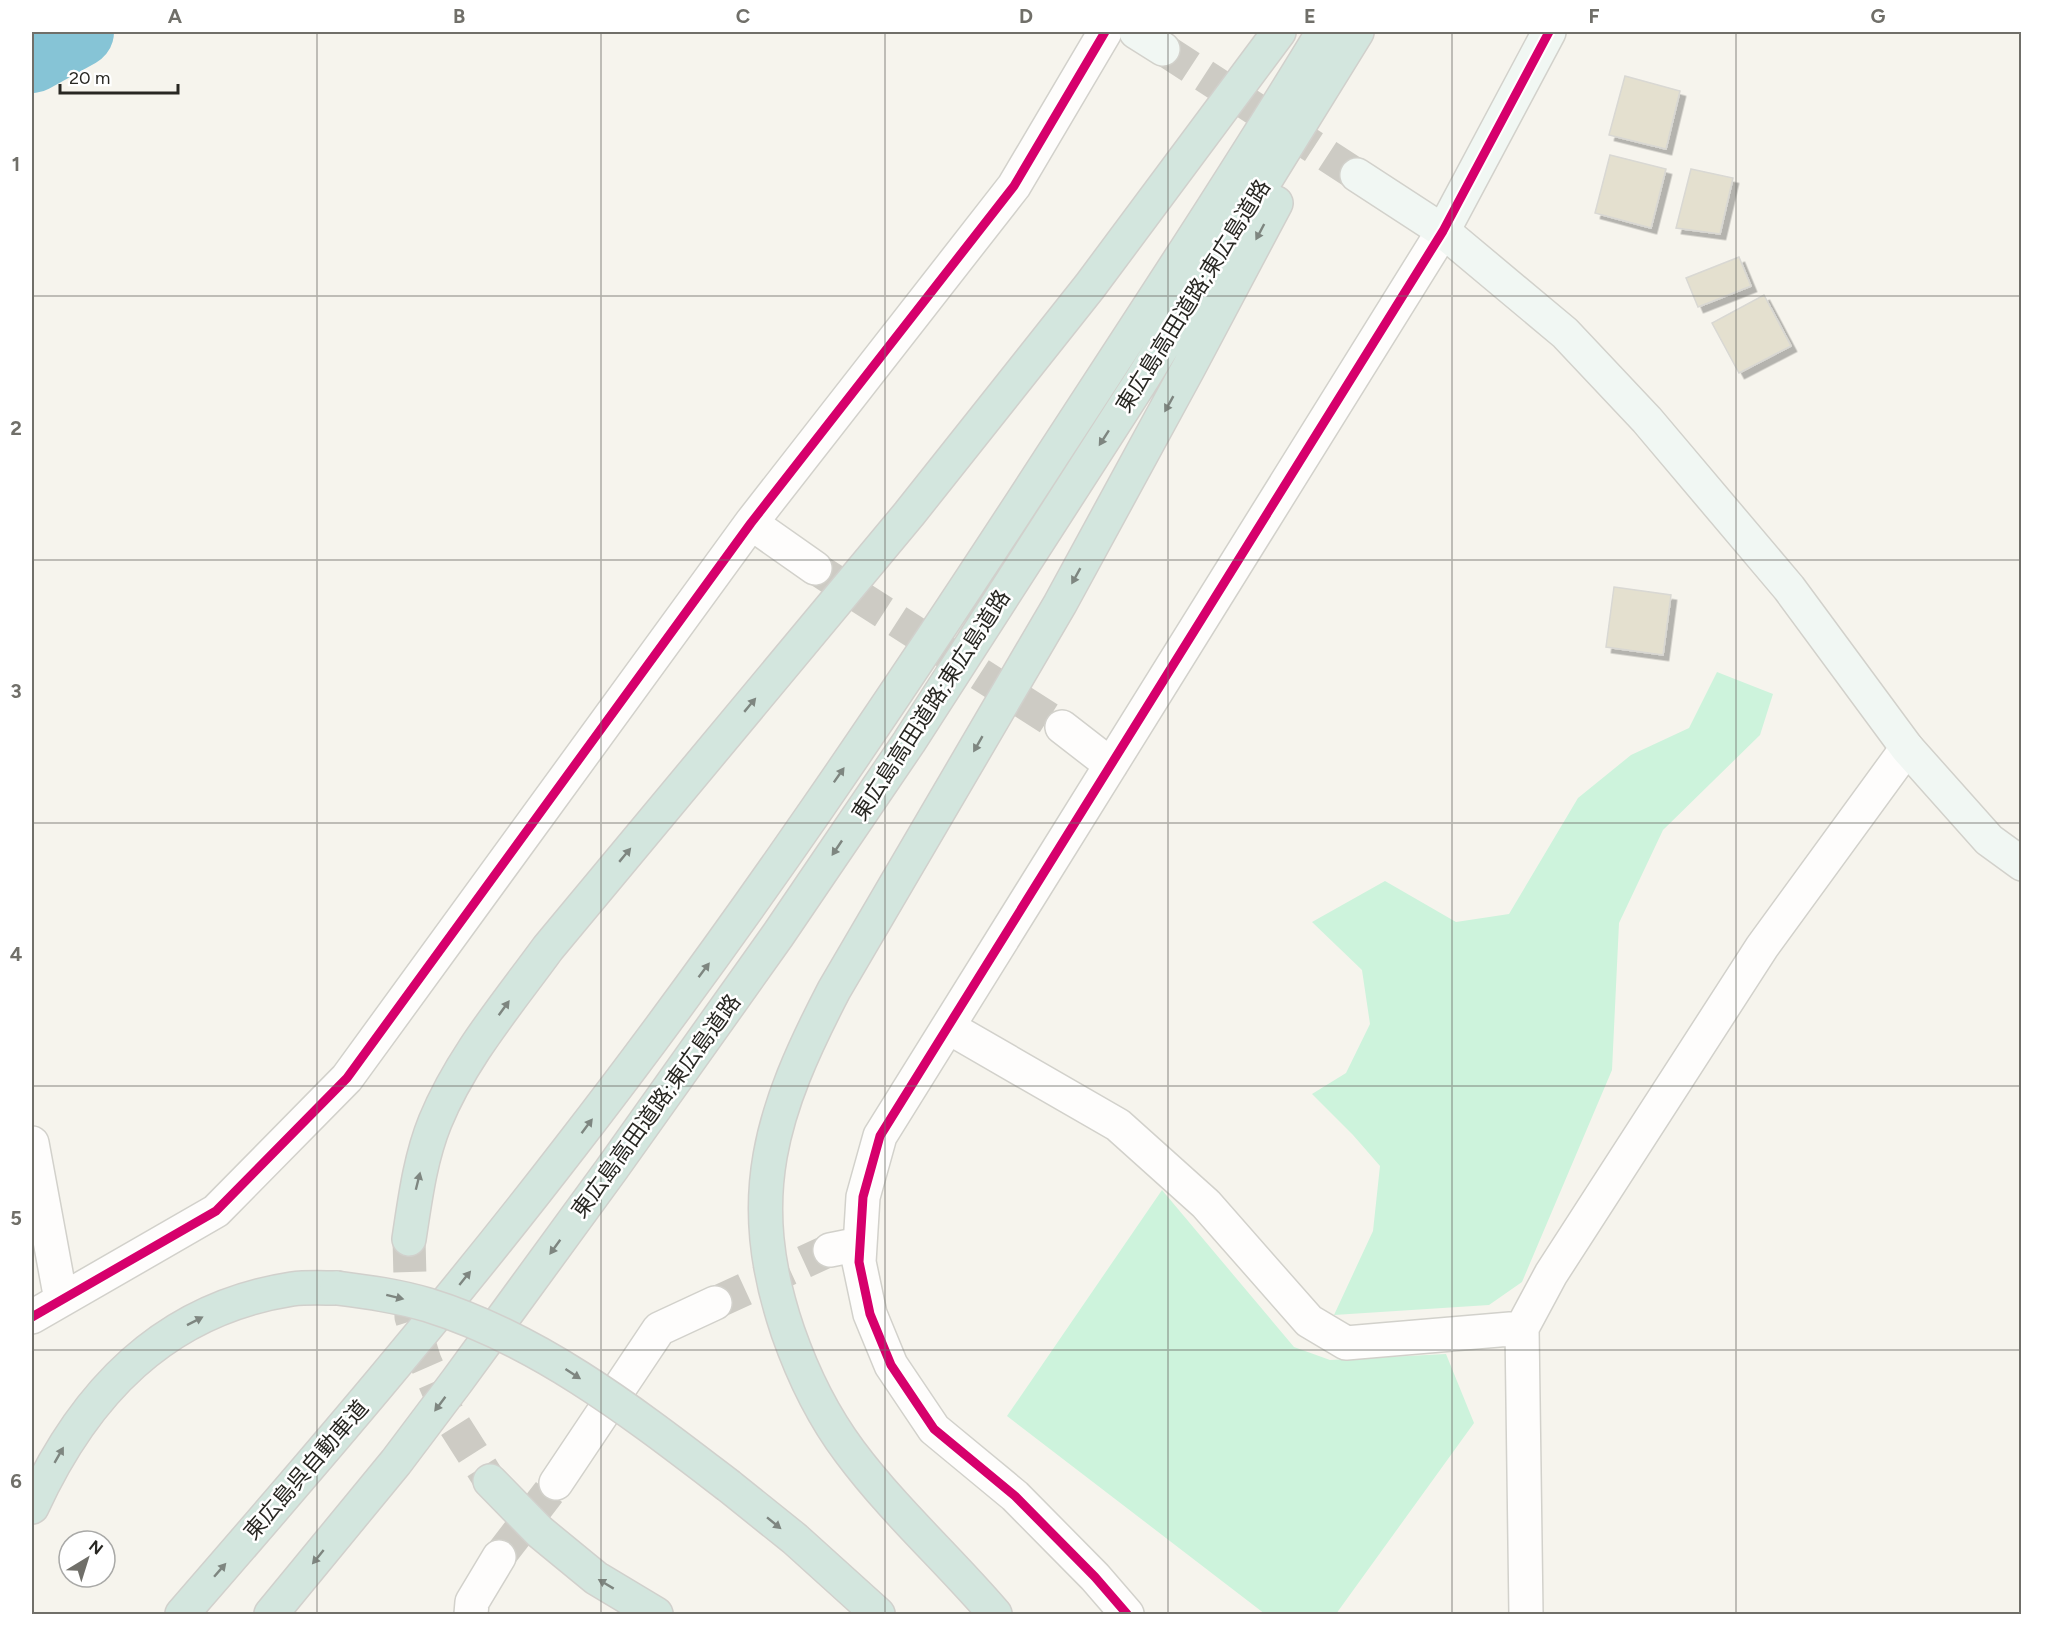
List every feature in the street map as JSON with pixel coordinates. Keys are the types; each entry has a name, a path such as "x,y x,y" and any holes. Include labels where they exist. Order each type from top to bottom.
{"highway":[{"path":"409,1239 417,1187 435,1122 464,1067 497,1017 548,948 909,514 1090,286 1279,32"},
{"name":"東広島高田道路;東広島道路","path":"428,1324 570,1148 715,954 815,811 991,550 1323,32"},
{"name":"東広島高田道路;東広島道路","path":"271,1614 396,1462 611,1170 771,945 909,742 1143,378 1357,32"},
{"path":"995,1614 888,1500 849,1452 820,1407 797,1359 770,1269 765,1228 765,1181 774,1132 789,1083 834,990 1060,604 1188,369 1366,32"},
{"path":"32,1507 60,1452 86,1412 142,1355 167,1337 211,1313 248,1299 294,1289 338,1288 385,1294 428,1305 472,1321 563,1367 632,1413 729,1486 795,1539 878,1614"},
{"name":"東広島呉自動車道","path":"182,1614 350,1421 428,1324"},
{"path":"490,1481 540,1532 596,1578 656,1614"}],"street":[{"path":"32,1317 216,1211 347,1078 751,523 1014,186 1105,32"},
{"path":"1136,32 1163,49"},
{"path":"1127,1614 1095,1577 1015,1496 934,1429 891,1365 870,1314 859,1262 845,1247 863,1197 880,1136 1443,231 1550,32"},
{"path":"1356,175 1443,231 1565,333 1647,420 1789,588 1907,748 1989,840 2022,864"},
{"path":"751,523 815,568"},
{"path":"1062,727 1111,765"},
{"path":"1526,1614 1522,1328 1551,1274 1762,947 1907,748"},
{"path":"948,1027 1118,1125 1206,1204 1309,1322 1346,1343 1522,1328"},
{"path":"32,1143 62,1300"},
{"path":"556,1483 659,1329 715,1303"},
{"path":"471,1614 472,1602 498,1557"}],"green space":[{"path":"1717,672 1773,694 1760,735 1663,830 1619,923 1612,1070 1522,1282 1489,1305 1334,1315 1373,1231 1380,1166 1312,1094 1346,1073 1370,1024 1362,970 1312,922 1385,881 1456,922 1509,914 1578,798 1631,755 1689,728"},
{"path":"1162,1190 1294,1347 1330,1360 1446,1354 1474,1423 1336,1614 1265,1614 1007,1416"}],"building":[{"path":"1625,76 1680,91 1666,149 1609,135"},
{"path":"1610,155 1666,169 1651,228 1595,213"},
{"path":"1691,169 1733,178 1720,234 1676,228"},
{"path":"1739,257 1751,286 1698,307 1686,278"},
{"path":"1764,295 1791,346 1739,373 1712,323"},
{"path":"1614,587 1671,595 1663,655 1606,647"}],"waterway":[{"path":"32,58 79,32"}],"tunnel":[{"path":"1163,49 1357,175"},
{"path":"815,568 1062,727"},
{"path":"409,1239 411,1317 425,1361 450,1418 490,1481"},
{"path":"715,1303 830,1250"},
{"path":"499,1557 556,1483"}],"cycle path":[{"path":"32,1317 216,1211 347,1078 751,523 1014,186 1105,32"},
{"path":"1127,1614 1095,1577 1015,1496 934,1429 891,1365 870,1314 859,1262 863,1197 880,1136 1443,231 1549,32"}]}
